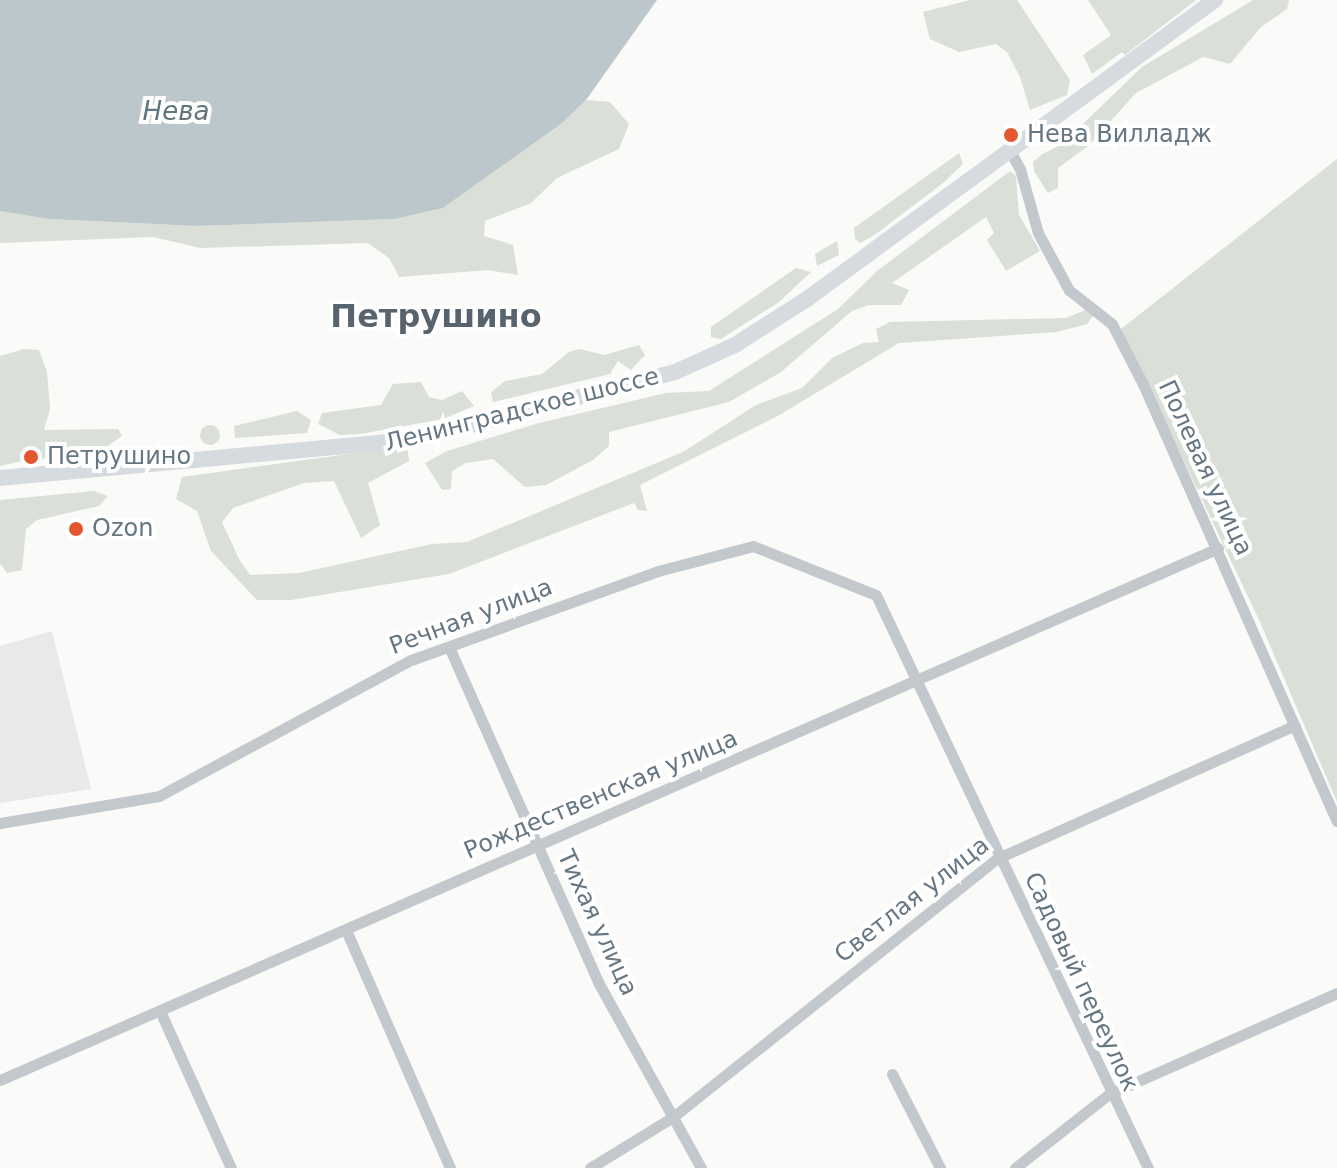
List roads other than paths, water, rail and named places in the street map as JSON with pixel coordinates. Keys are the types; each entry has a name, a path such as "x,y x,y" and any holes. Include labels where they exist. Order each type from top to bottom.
{"main road":[{"name":"Ленинградское шоссе","path":"0,478 59,469 367,447 660,378 762,329 1215,0"}],"street":[{"name":"Полевая улица","path":"1010,151 1020,169 1038,233 1069,290 1112,324 1218,548 1337,821"},
{"name":"Речная улица","path":"0,823 159,796 411,660 658,571 753,546 876,595 919,681"},
{"name":"Рождественская улица","path":"0,1080 1218,548"},
{"name":"Тихая улица","path":"449,647 598,982 701,1168"},
{"name":"Садовый переулок","path":"919,681 998,858 1109,1094 1148,1168"},
{"name":"Светлая улица","path":"590,1168 673,1117 998,858 1295,725"},
{"path":"346,930 450,1168"},
{"path":"1015,1168 1109,1094 1337,993"},
{"path":"160,1011 231,1168"},
{"path":"892,1074 940,1168"}],"water":[{"name":"Нева","path":"0,0 657,0 586,100 561,124 443,208 395,219 197,226 49,219 0,211"}],"place":[{"name":"Нева Вилладж","path":"1011,135"},
{"name":"Петрушино","path":"31,457"},
{"name":"Ozon","path":"76,529"}],"district":[{"name":"Петрушино","path":"436,316"}]}
